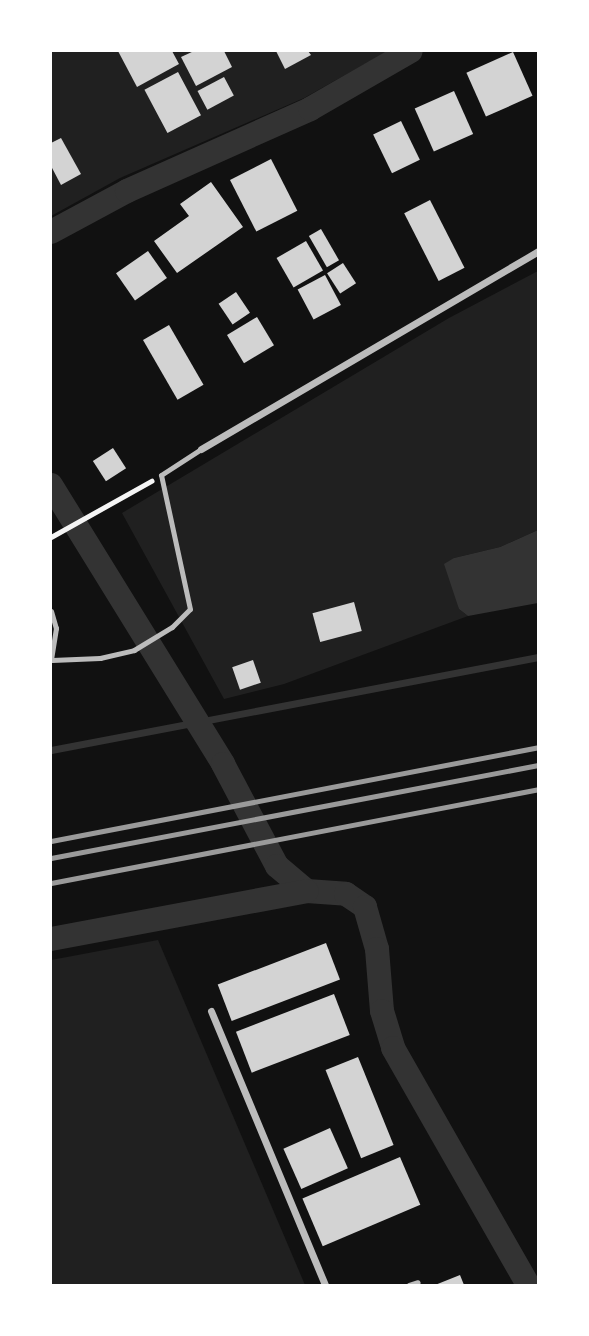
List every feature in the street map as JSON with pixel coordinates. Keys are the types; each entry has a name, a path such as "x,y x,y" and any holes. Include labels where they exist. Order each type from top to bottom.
{"street":[{"path":"201,449 538,251"},
{"path":"211,1011 325,1285"}],"lane":[{"path":"51,611 56,628 51,660 100,658 134,650 172,627 190,609 161,475 201,449"},
{"path":"409,1285 418,1282"}],"path":[{"path":"51,537 161,475"}],"shaded area":[{"path":"51,51 388,51 304,98 120,178 51,216"},
{"path":"538,271 538,530 500,547 454,558 459,609 468,616 284,684 224,699 122,513 449,318"},
{"path":"538,530 538,603 468,616 459,609 444,564 454,558 500,547"},
{"path":"158,940 305,1285 51,1285 51,960"}],"building":[{"path":"118,51 172,51 179,64 137,87"},
{"path":"194,51 224,51 232,67 196,86 181,57"},
{"path":"276,51 308,51 311,55 285,69"},
{"path":"513,52 533,96 486,117 466,73"},
{"path":"178,72 201,115 167,133 144,90"},
{"path":"224,77 234,96 207,110 198,91"},
{"path":"454,91 473,134 434,151 415,108"},
{"path":"401,121 420,160 392,173 373,135"},
{"path":"61,138 81,174 61,185 51,166 51,143"},
{"path":"271,159 297,211 256,232 230,180"},
{"path":"211,182 243,227 177,273 154,241 189,216 180,204"},
{"path":"430,200 465,268 439,281 404,213"},
{"path":"321,229 339,260 327,267 309,236"},
{"path":"306,241 323,270 294,287 277,258"},
{"path":"148,251 167,278 135,300 116,273"},
{"path":"343,263 356,283 340,293 327,273"},
{"path":"325,275 341,305 314,320 298,290"},
{"path":"236,292 250,313 233,324 219,304"},
{"path":"257,317 274,345 244,363 227,335"},
{"path":"169,325 204,385 178,400 143,340"},
{"path":"113,448 126,468 106,481 93,461"},
{"path":"354,602 362,631 320,642 312,613"},
{"path":"253,660 261,683 240,690 232,667"},
{"path":"326,943 340,979 232,1021 218,985"},
{"path":"334,994 350,1035 252,1073 236,1032"},
{"path":"358,1057 394,1145 361,1158 326,1070"},
{"path":"330,1128 348,1168 301,1189 283,1149"},
{"path":"400,1157 420,1205 323,1246 302,1198"},
{"path":"460,1275 464,1285 435,1285"}],"waterway":[{"path":"51,232 127,191 310,109 411,51"},
{"path":"51,485 223,764 277,866 307,891 346,894 365,907 377,949 382,1011 393,1048 528,1285"},
{"path":"51,750 538,657"},
{"path":"51,939 307,891"}],"railway":[{"path":"51,841 538,747"},
{"path":"51,858 538,765"},
{"path":"51,883 538,789"}]}
